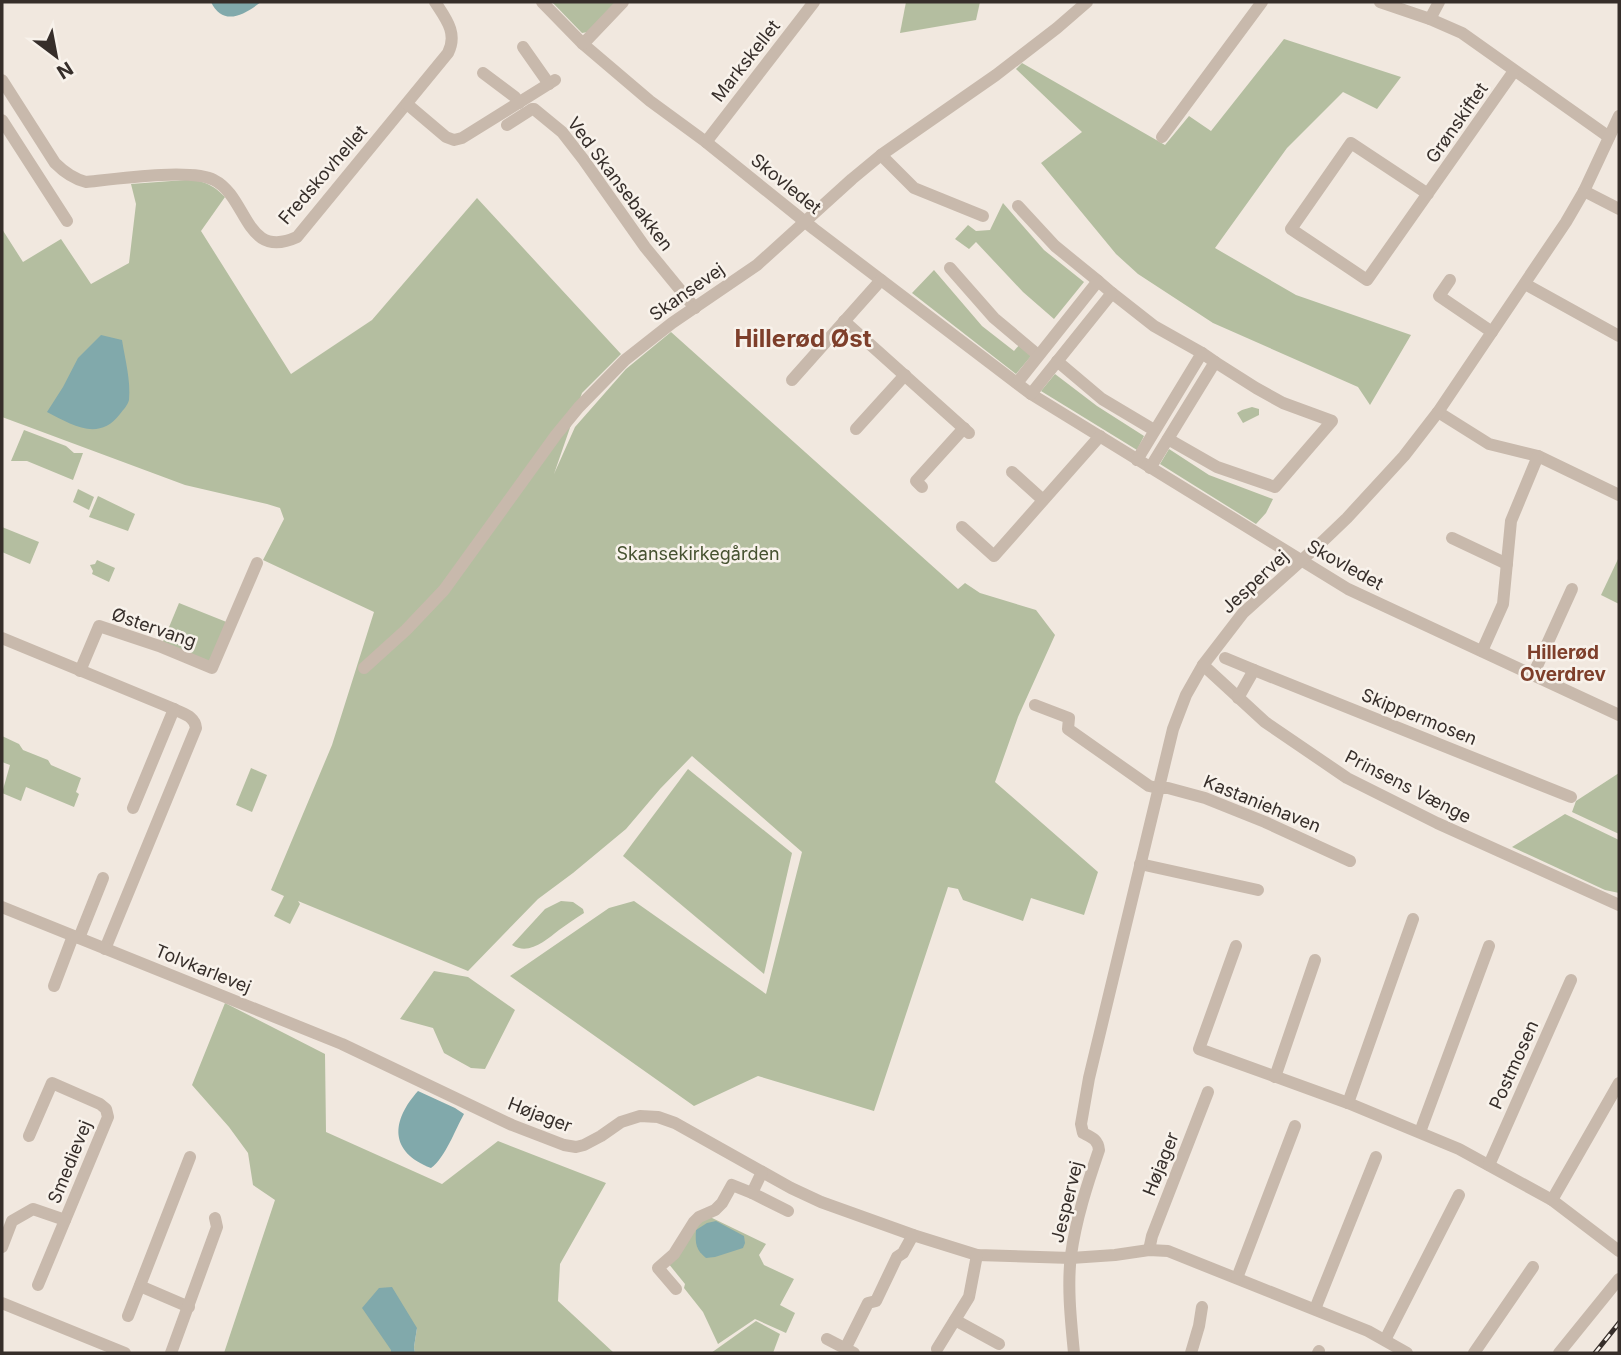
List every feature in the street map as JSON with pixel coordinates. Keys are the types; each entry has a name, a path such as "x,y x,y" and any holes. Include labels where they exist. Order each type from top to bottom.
{"street":[{"name":"Fredskovhellet","path":"2,80 6,96 55,163 79,181 187,174 207,177 225,187 254,233 275,243 286,242 297,237 448,54 452,45 451,27 435,2"},
{"name":"Skovledet","path":"542,2 583,44 650,101 1031,394 1348,589 1619,715"},
{"path":"583,44 623,2"},
{"name":"Markskellet","path":"706,142 814,2"},
{"path":"1162,137 1262,2"},
{"path":"1380,2 1462,33 1609,137"},
{"path":"1430,19 1439,2"},
{"name":"Skansevej","path":"364,668 444,590 579,407 625,360 664,329 757,265 881,155 996,75 1081,4"},
{"path":"407,104 446,137 454,140 462,138 552,82 523,47"},
{"name":"Grønskiftet","path":"1428,194 1351,143 1291,229 1367,280 1428,194 1514,71"},
{"path":"483,73 519,103"},
{"name":"Ved Skansebakken","path":"508,125 534,109 562,132 645,247 695,308"},
{"name":"Jespervej","path":"1074,1353 1071,1258 1078,1215 1099,1150 1096,1140 1083,1133 1081,1124 1089,1078 1158,788 1173,729 1186,695 1203,665 1243,613 1347,518 1404,456 1438,412 1566,222 1584,191 1619,116"},
{"path":"2,120 66,221"},
{"path":"881,155 914,188 983,216"},
{"path":"1584,191 1619,209"},
{"path":"1018,206 1055,246 1154,326 1256,388 1332,421 1275,488 1217,467 1168,439"},
{"path":"950,268 994,318 1038,355"},
{"path":"792,380 881,280"},
{"path":"1450,280 1439,296 1492,332"},
{"path":"1017,383 1097,281"},
{"path":"1525,284 1619,336"},
{"path":"1031,394 1112,293"},
{"path":"844,321 966,431 916,481 922,487"},
{"path":"1137,460 1202,353"},
{"path":"1057,361 1102,399 1154,430"},
{"path":"1150,468 1215,362"},
{"path":"856,429 905,375"},
{"path":"1438,412 1489,444 1538,456 1619,495"},
{"path":"962,527 994,556 1100,436"},
{"path":"1482,652 1503,604 1511,521 1538,456"},
{"path":"1012,472 1044,500"},
{"path":"1452,538 1507,564"},
{"name":"Østervang","path":"80,671 99,626 159,646 212,668 257,563"},
{"path":"1533,675 1572,589"},
{"path":"2,638 174,709 195,722 196,728 106,949"},
{"name":"Skippermosen","path":"1225,658 1571,797"},
{"name":"Prinsens Vænge","path":"1203,665 1265,722 1347,778 1437,823 1619,905"},
{"path":"1238,698 1254,670"},
{"name":"Kastaniehaven","path":"1035,705 1069,718 1068,729 1149,786 1205,798 1350,861"},
{"path":"133,808 174,709"},
{"path":"1140,864 1258,890"},
{"path":"54,986 103,878"},
{"name":"Tolvkarlevej","path":"2,907 342,1044"},
{"path":"1349,1103 1413,919"},
{"path":"1236,946 1199,1049 1349,1103 1460,1149 1552,1200 1619,1251"},
{"path":"1420,1132 1489,946"},
{"path":"1275,1077 1315,960"},
{"name":"Postmosen","path":"1489,1165 1571,980"},
{"name":"Højager","path":"342,1044 512,1125 564,1145 584,1145 621,1122 640,1116 658,1117 675,1123 821,1202 913,1235 977,1255 1071,1258 1149,1250 1168,1251 1368,1331 1408,1353"},
{"name":"Smedievej","path":"29,1136 52,1083 106,1109 107,1117 38,1285"},
{"path":"1552,1200 1619,1083"},
{"name":"Højager","path":"1149,1250 1152,1236 1209,1092"},
{"path":"1237,1278 1295,1126"},
{"path":"128,1316 190,1157"},
{"path":"1315,1309 1376,1157"},
{"path":"752,1193 762,1172"},
{"path":"676,1289 658,1268 674,1254 694,1222 722,1203 732,1185 788,1210"},
{"path":"1385,1340 1458,1195"},
{"name":"Smedievej","path":"2,1247 12,1221 33,1209 65,1220"},
{"path":"171,1353 217,1227 215,1218"},
{"path":"827,1339 849,1351 868,1303 876,1301 897,1257 903,1253 913,1235"},
{"path":"937,1349 970,1297 977,1255"},
{"path":"1474,1353 1533,1267"},
{"path":"1559,1353 1619,1279"},
{"path":"140,1286 189,1307"},
{"path":"2,1303 125,1353"},
{"path":"1191,1353 1202,1307"},
{"path":"955,1320 999,1344"}],"green space":[{"path":"552,2 617,2 588,32 582,33"},
{"path":"906,2 980,2 976,20 900,33"},
{"path":"1284,39 1401,77 1377,109 1343,92 1287,148 1215,248 1296,295 1411,335 1370,405 1358,387 1213,323 1138,274 1116,254 1041,163 1082,132 1016,69 1022,63 1165,145 1189,116 1211,131"},
{"name":"Skansekirkegården","path":"185,180 207,184 225,197 201,231 291,374 372,320 477,198 621,354 582,393 554,474 575,427 626,369 671,332 958,589 965,583 980,593 1036,610 1055,635 1018,717 995,782 1098,872 1084,915 1031,898 1023,921 963,900 958,889 948,887 874,1111 758,1076 694,1106 510,976 609,908 634,901 766,994 802,852 692,756 626,829 538,899 468,971 298,901 300,904 290,924 274,916 284,896 271,890 332,745 374,612 263,560 284,519 280,508 185,485 2,417 2,229 23,262 61,239 91,284 129,263 136,204 131,184"},
{"path":"1003,203 1044,250 1084,282 1054,319 1023,292 976,242 969,249 955,239 968,225 976,231 990,230"},
{"path":"934,270 982,326 1014,351 1020,344 1032,355 1016,374 912,293"},
{"path":"1055,374 1097,406 1144,436 1137,450 1041,391"},
{"path":"1252,407 1259,409 1259,415 1243,423 1237,413"},
{"path":"24,430 66,446 74,453 83,453 73,480 27,461 11,461"},
{"path":"1169,449 1209,475 1273,499 1266,513 1256,524 1160,464"},
{"path":"78,489 94,497 89,510 73,502"},
{"path":"98,496 135,514 128,531 89,517"},
{"path":"2,527 39,542 30,564 2,552"},
{"path":"1619,557 1619,604 1601,595"},
{"path":"97,560 115,568 109,582 92,574 90,565"},
{"path":"179,603 229,623 213,664 162,644"},
{"path":"2,736 19,744 23,750 48,760 51,765 81,778 74,807 26,787 21,801 2,793 10,765 2,762"},
{"path":"251,768 267,775 252,812 236,805"},
{"path":"688,769 792,853 764,974 623,856"},
{"path":"1619,773 1619,834 1572,812 1576,801"},
{"path":"1565,814 1619,840 1619,893 1605,890 1512,847"},
{"path":"561,901 573,902 583,909 584,913 531,948 512,945 545,909"},
{"path":"434,971 468,977 515,1010 485,1069 471,1068 444,1053 433,1028 400,1019"},
{"path":"225,1003 325,1054 326,1132 442,1184 498,1141 606,1183 560,1264 558,1301 614,1353 415,1353 417,1328 391,1353 224,1353 275,1200 253,1185 248,1153 192,1085"},
{"path":"708,1216 766,1244 759,1255 764,1265 794,1279 780,1305 795,1313 786,1333 755,1319 718,1344 703,1312 668,1263 696,1223"},
{"path":"756,1321 780,1334 773,1353 711,1353"}],"water":[{"path":"211,2 261,2 241,14 228,16 216,10"},
{"path":"101,335 122,340 129,400 112,422 103,427 94,429 76,426 47,412 78,358"},
{"path":"418,1091 464,1114 445,1151 431,1168 407,1153 401,1145 399,1135 403,1113"},
{"path":"716,1221 744,1236 745,1243 743,1248 706,1258 697,1246 696,1230"},
{"path":"392,1287 417,1328 415,1353 391,1353 362,1308 379,1288"}],"railway":[{"path":"1595,1353 1619,1323"}],"district":[{"name":"Hillerød Øst","path":"803,339"},
{"name":"Hillerød Overdrev","path":"1563,663"}]}
